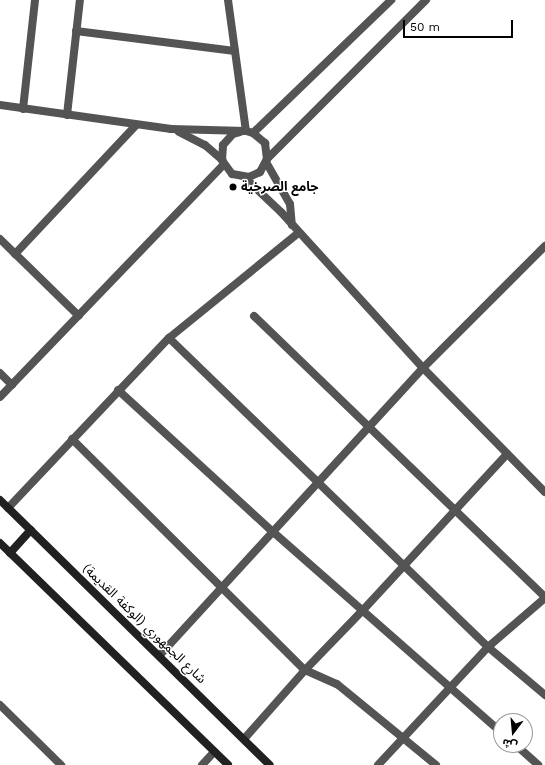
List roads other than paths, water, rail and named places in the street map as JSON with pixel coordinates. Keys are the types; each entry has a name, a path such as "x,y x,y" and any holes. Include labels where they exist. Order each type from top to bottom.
{"main road":[{"name":"شارع الجمهوري (الوكفة القديمة)","path":"0,500 270,765"},
{"path":"10,553 31,530"},
{"path":"0,543 228,765"}],"street":[{"path":"23,109 35,0"},
{"path":"67,115 80,0"},
{"path":"228,0 246,132"},
{"path":"0,397 79,316 223,162 223,145 227,139 246,132 391,0"},
{"path":"171,129 200,142 223,162 232,174 244,177 255,175 267,160 426,0"},
{"path":"76,31 235,51"},
{"path":"0,105 171,129 246,132 265,143 267,160 290,204 292,225"},
{"path":"15,254 136,124"},
{"path":"244,177 292,225 423,368 545,492"},
{"path":"8,508 118,390 169,338 298,233"},
{"path":"0,239 79,316"},
{"path":"159,656 367,427 423,368 545,246"},
{"path":"254,316 367,427 545,597 488,647 403,736 378,765"},
{"path":"169,338 488,647 545,696"},
{"path":"0,373 12,385"},
{"path":"118,390 272,531 364,610 493,725"},
{"path":"72,439 305,670 337,684 403,736 436,765"},
{"path":"244,739 305,670 364,610 507,454"},
{"path":"0,704 61,765"},
{"path":"202,765 214,752"},
{"path":"525,753 538,765"},
{"path":"541,765 545,761"}],"place":[{"name":"جامع الصرخية","path":"233,187"}]}
